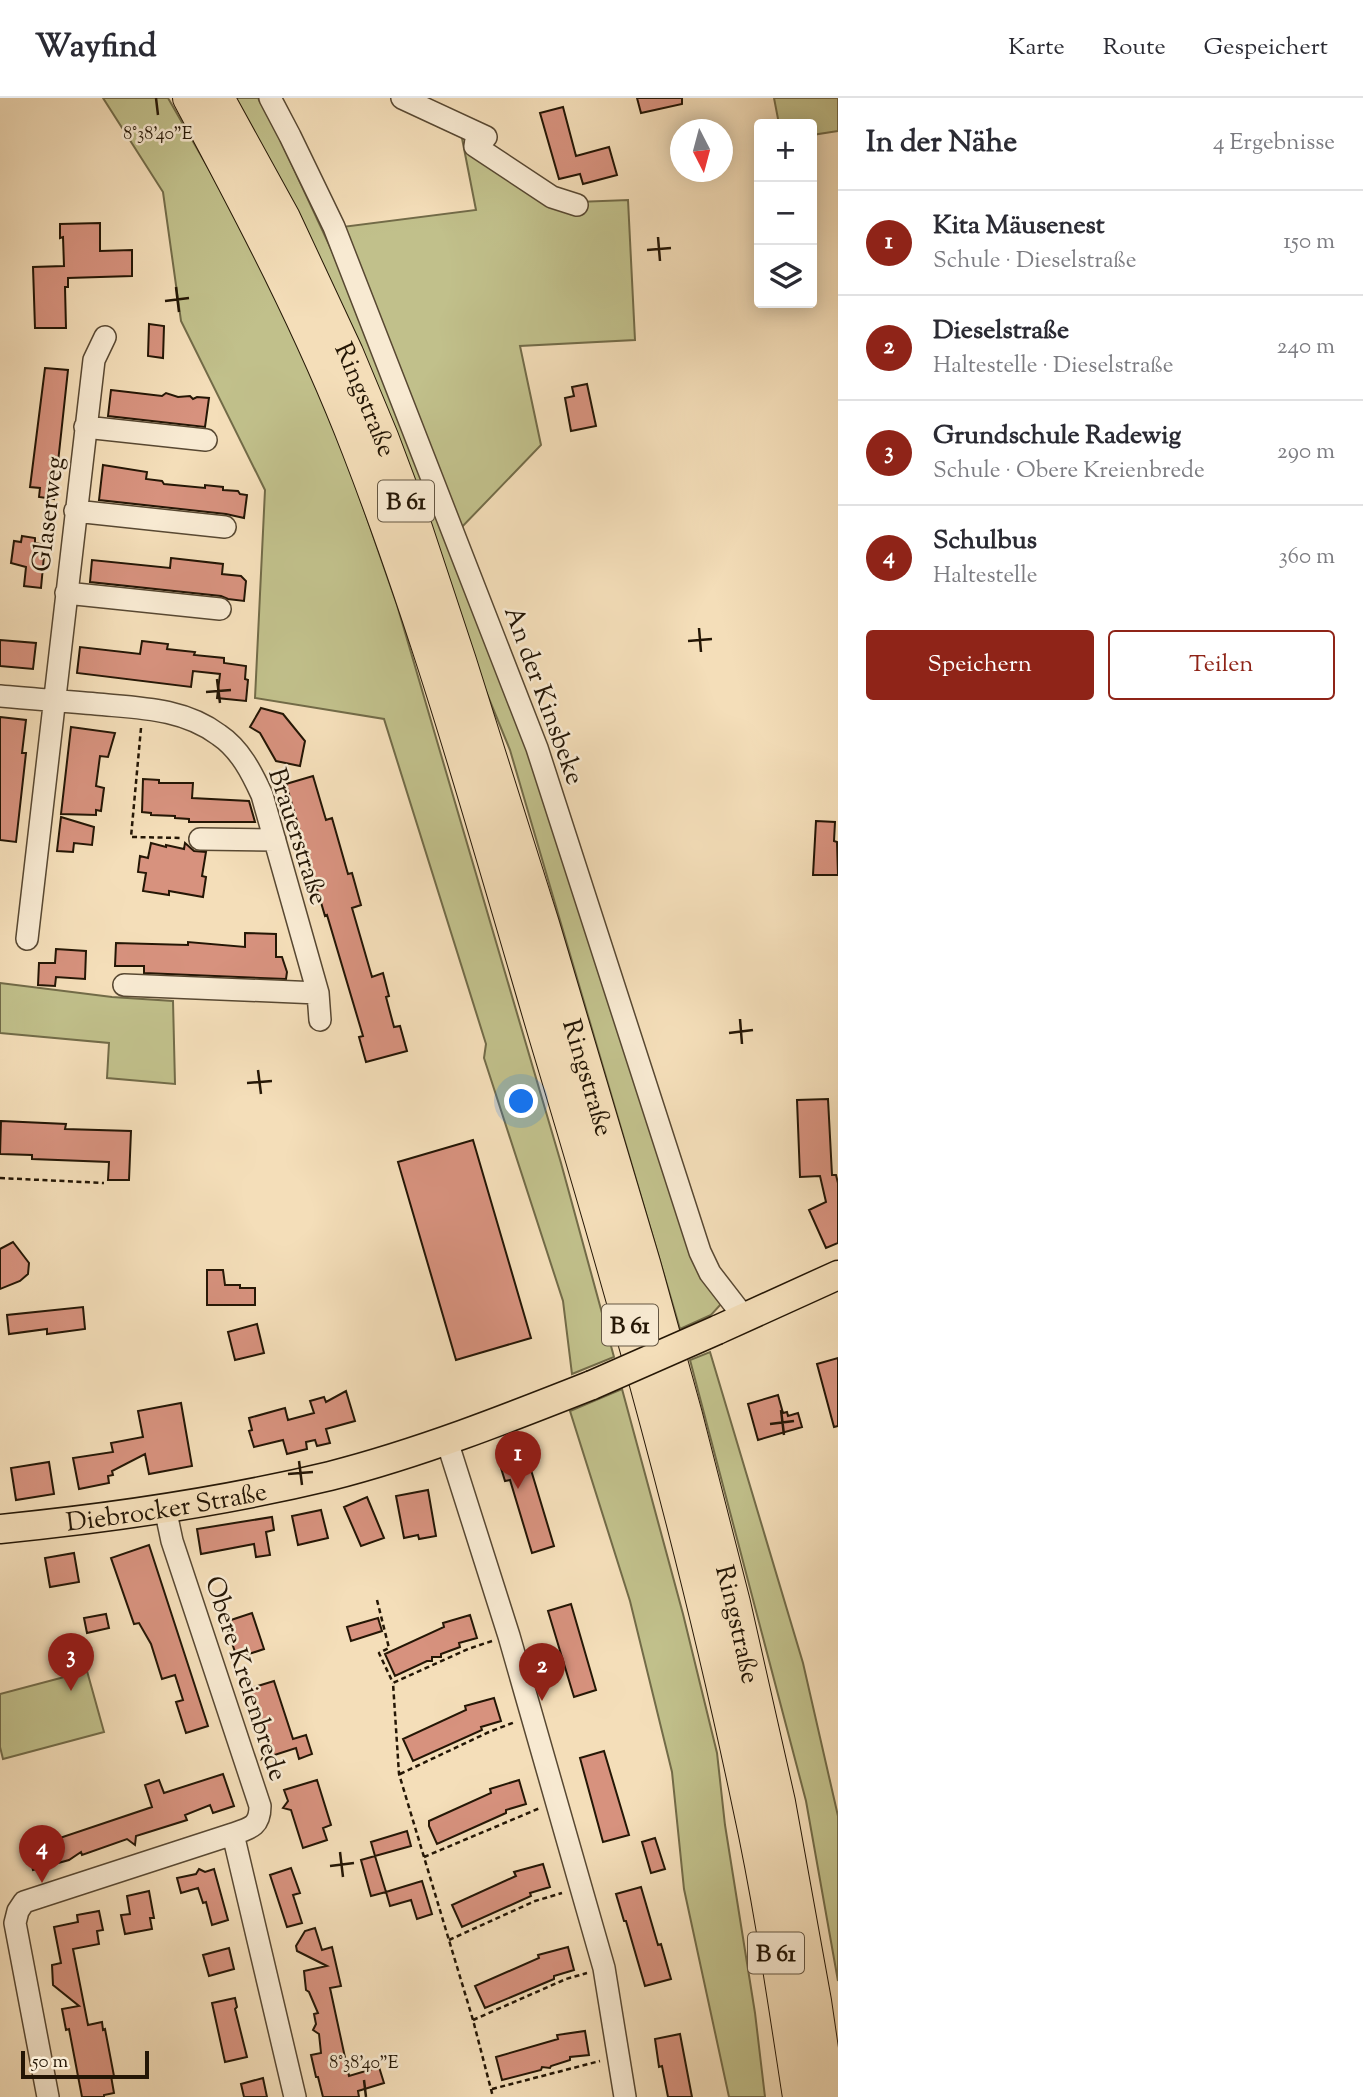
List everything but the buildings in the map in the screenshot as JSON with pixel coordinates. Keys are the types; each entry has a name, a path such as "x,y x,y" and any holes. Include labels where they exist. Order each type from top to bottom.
{"highway":[{"name":"Ringstraße","path":"189,98 260,231 323,363 385,521 440,685 617,1278 704,1607 750,1809 799,2097"},
{"name":"Ringstraße","path":"218,98 284,218 347,353 382,437 460,661 543,924 644,1263 734,1603 779,1802 815,2001 829,2097"}],"main road":[{"name":"Diebrocker Straße","path":"0,1528 83,1520 250,1493 331,1475 447,1441 592,1385 838,1275"}],"street":[{"name":"An der Kinsbeke","path":"270,98 334,227 537,748 700,1252 710,1273 744,1317"},
{"path":"402,98 482,135 475,146 552,197 577,205"},
{"name":"Glaserweg","path":"27,939 85,427 94,360 105,337"},
{"path":"85,427 206,440"},
{"path":"75,511 225,527"},
{"path":"66,593 220,610"},
{"name":"Brauerstraße","path":"0,696 168,711 221,735 252,773 262,795 317,993 320,1020"},
{"path":"200,839 275,840"},
{"path":"124,985 317,993"},
{"path":"447,1441 509,1636 604,1968 625,2097"},
{"name":"Obere Kreienbrede","path":"48,2097 15,1923 24,1902 251,1828 260,1818 260,1806 172,1541 165,1508"},
{"path":"233,1834 295,2097"}],"path":[{"path":"143,708 131,837 200,839"},
{"path":"0,1178 104,1183"},
{"path":"377,1600 389,1648 380,1653 393,1683 399,1774 473,2020 493,2097"},
{"path":"393,1683 468,1649 509,1636"},
{"path":"399,1774 489,1732 531,1716"},
{"path":"424,1857 555,1802"},
{"path":"449,1940 535,1901 582,1887"},
{"path":"473,2020 566,1979 604,1968"},
{"path":"492,2089 578,2065 619,2057"}],"shaded area":[{"path":"103,98 168,98 253,246 317,384 352,475 397,605 561,1163 614,1357 572,1374 563,1301 484,1058 486,1044 384,719 255,698 265,490 181,321 163,192"},
{"path":"235,98 258,98 273,124 332,251 533,756 722,1303 711,1315 680,1329 510,750"},
{"path":"774,98 838,98 838,131 817,134 817,119 778,119"},
{"path":"460,128 577,202 628,200 635,340 520,346 541,445 460,529 342,227 476,210"},
{"path":"0,983 112,997 173,1001 175,1084 107,1078 109,1043 0,1033"},
{"path":"710,1352 803,1663 838,1816 838,1981 806,1801 690,1360"},
{"path":"622,1389 683,1614 717,1753 765,2097 729,2097 684,1889 672,1772 630,1601 570,1411"},
{"path":"87,1671 104,1732 3,1759 0,1747 0,1694"}],"place":[{"name":"Kita Mäusenest","path":"518,1489"},
{"name":"Grundschule Radewig","path":"71,1691"},
{"name":"Dieselstraße","path":"542,1701"},
{"name":"Schulbus","path":"42,1883"}]}
